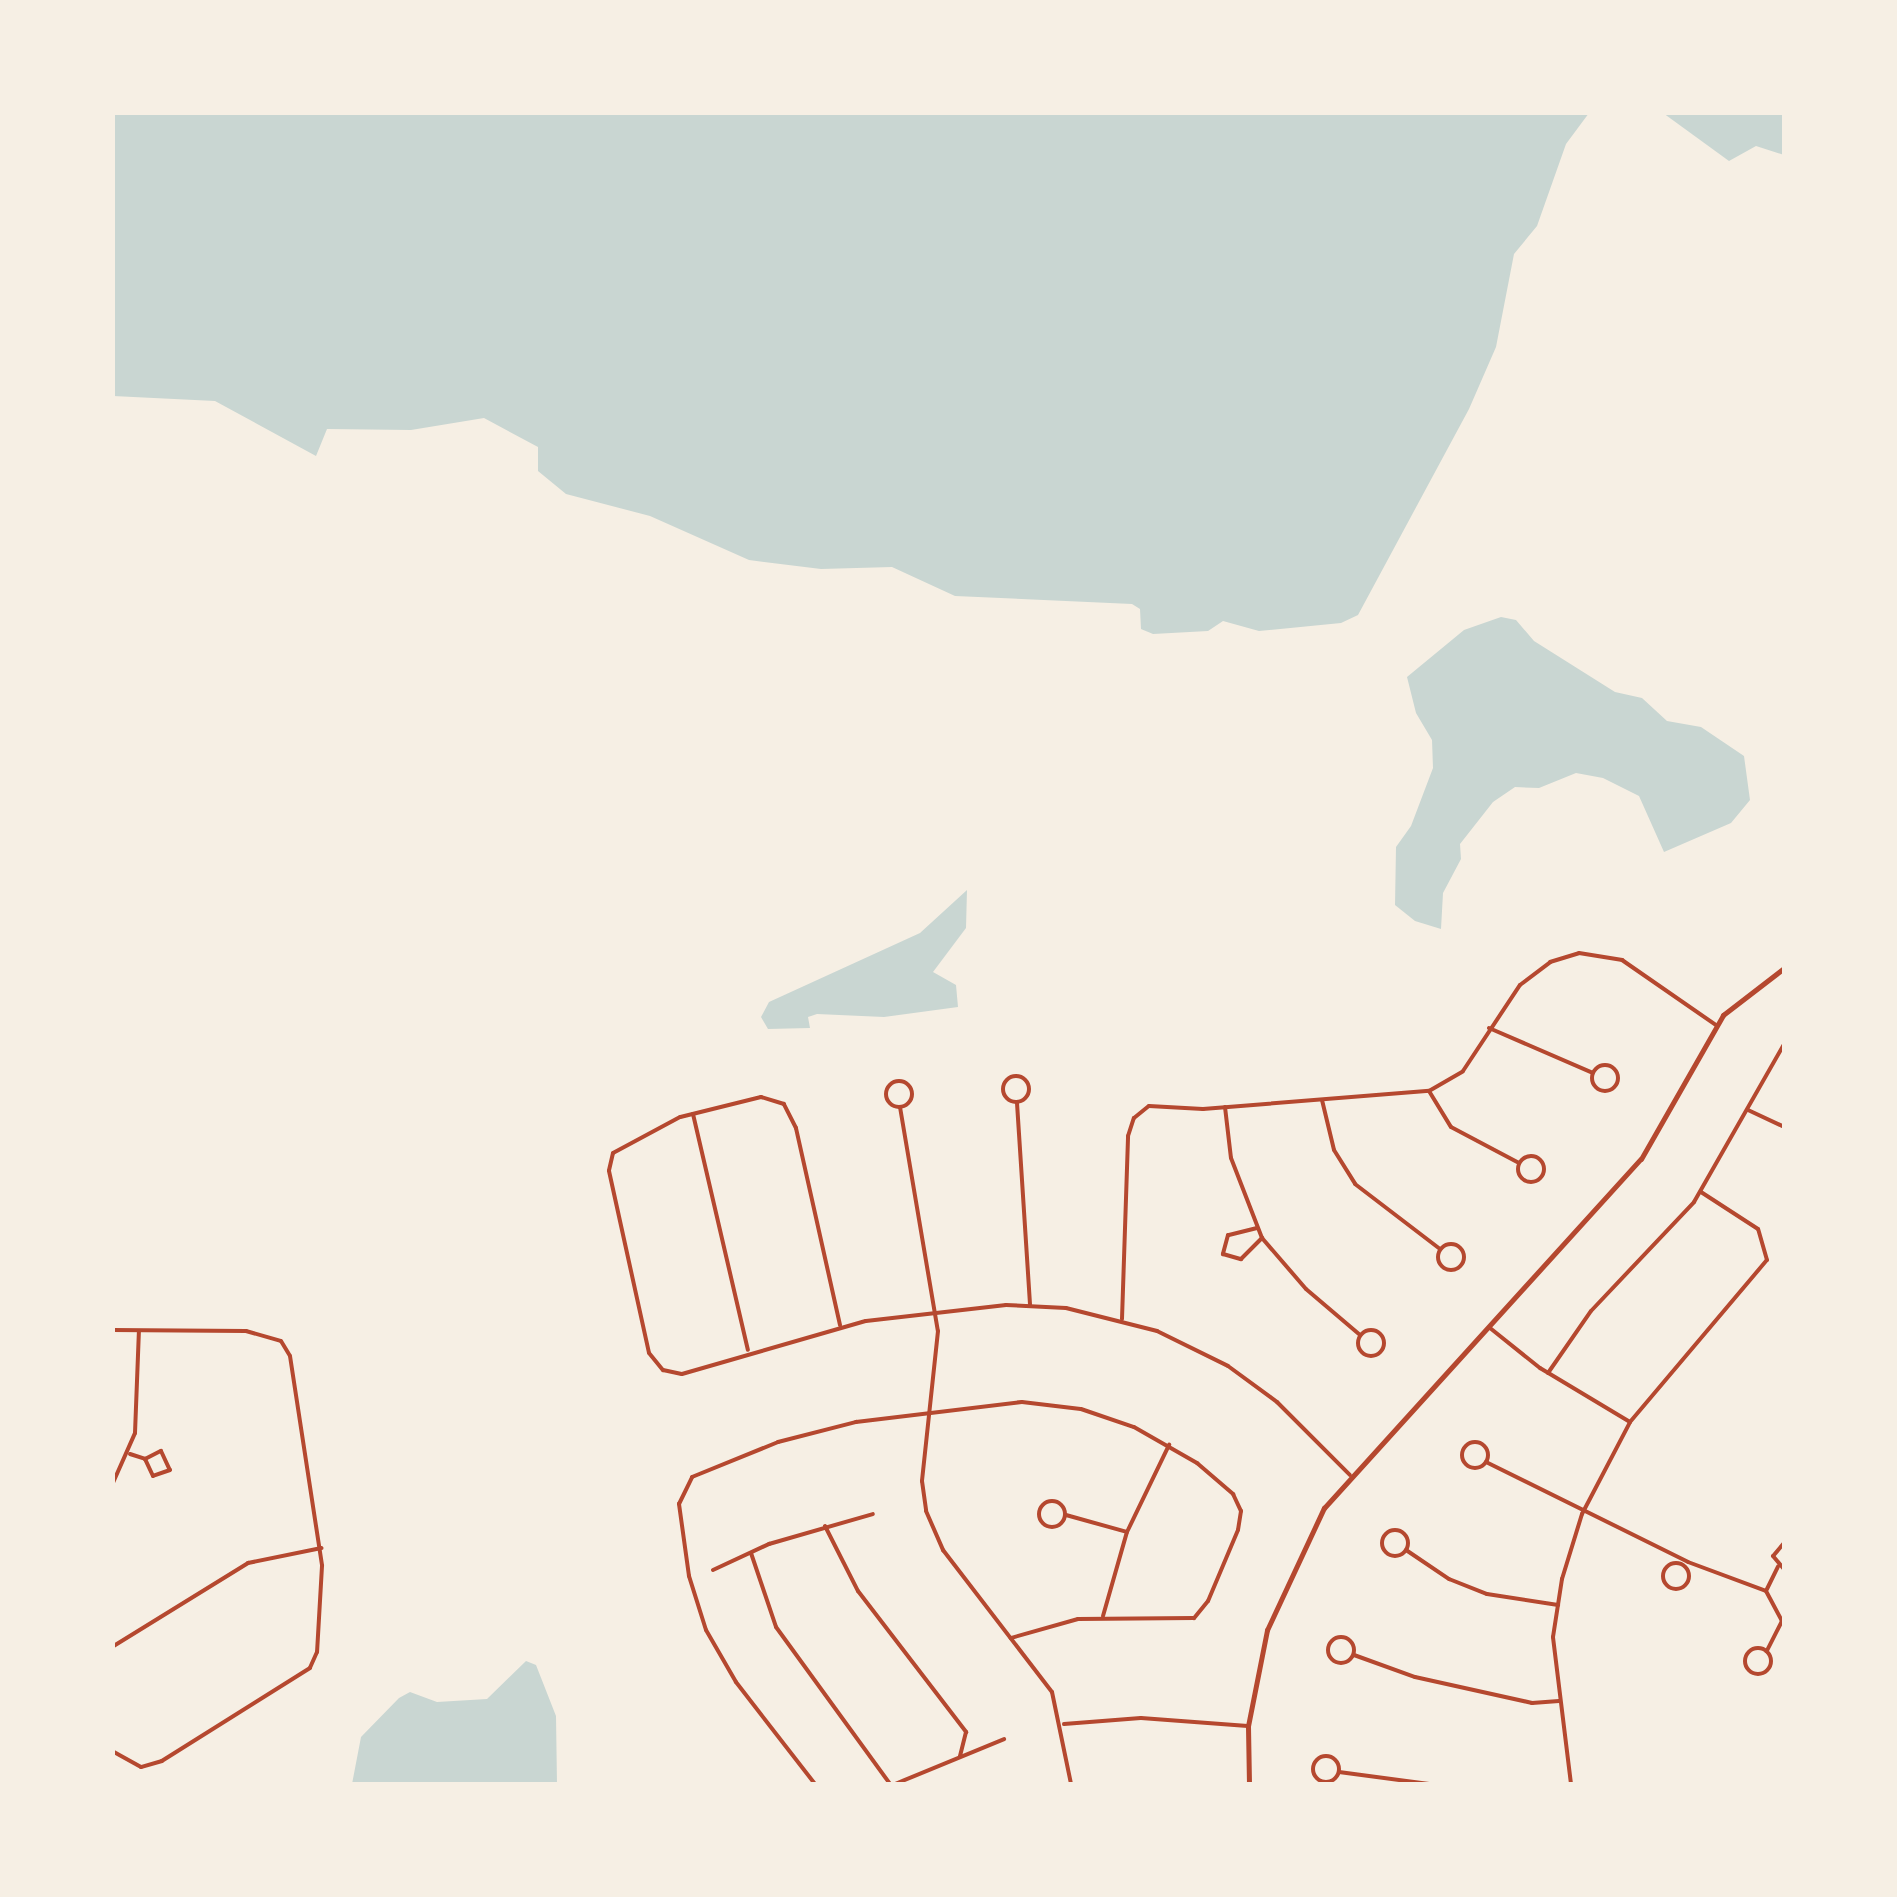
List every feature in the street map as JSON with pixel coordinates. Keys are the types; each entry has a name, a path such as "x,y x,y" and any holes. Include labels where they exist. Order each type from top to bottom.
{"street":[{"path":"1122,1319 1129,1126 1140,1111 1159,1104 1225,1107 1429,1091 1463,1070 1508,998 1540,968 1564,956 1596,953 1634,967 1716,1024"},
{"path":"1248,1784 1248,1726 1260,1656 1286,1579 1350,1474 1490,1328 1654,1142 1716,1024 1752,987 1784,968"},
{"path":"1489,1028 1593,1073 1602,1091 1618,1084 1610,1066 1593,1073"},
{"path":"1548,1373 1590,1312 1701,1192 1784,1044"},
{"path":"1017,1103 1030,1091 1016,1076 1003,1090 1017,1103 1030,1305"},
{"path":"900,1107 912,1094 897,1080 886,1095 900,1107 935,1312 933,1409 922,1480 930,1524 1052,1692 1064,1724 1072,1784"},
{"path":"1429,1091 1451,1127 1519,1163 1539,1159 1543,1176 1524,1181 1519,1163"},
{"path":"840,1325 790,1110 761,1097 693,1114 627,1140 609,1162 645,1336 654,1362 673,1374 840,1325 1030,1305 1122,1319 1228,1366 1276,1402 1350,1474"},
{"path":"1322,1100 1334,1150 1355,1184 1440,1249 1461,1248 1462,1265 1443,1268 1440,1249"},
{"path":"1225,1107 1231,1158 1262,1238 1306,1288 1360,1335 1364,1355 1381,1352 1379,1333 1360,1335"},
{"path":"1747,1110 1784,1128"},
{"path":"693,1114 748,1350"},
{"path":"1572,1784 1559,1701 1558,1605 1584,1511 1630,1422 1767,1260 1758,1229 1701,1192"},
{"path":"1257,1228 1228,1236 1223,1254 1241,1259 1262,1238"},
{"path":"1490,1328 1548,1373 1630,1422"},
{"path":"112,1330 246,1331 281,1342 290,1356 321,1548 317,1652 310,1668 162,1762 141,1767 112,1751"},
{"path":"112,1485 130,1454 139,1330"},
{"path":"815,1784 736,1682 706,1630 689,1576 680,1494 692,1477 778,1442 933,1409 1022,1402 1071,1407 1169,1444 1233,1494 1241,1511 1238,1530 1208,1601 1194,1618 1103,1617 1057,1622 1011,1638"},
{"path":"1486,1462 1481,1443 1464,1448 1468,1466 1486,1462 1683,1562 1766,1591 1782,1621 1767,1652 1768,1670 1749,1671 1748,1652 1767,1652"},
{"path":"1103,1617 1127,1532 1169,1444"},
{"path":"130,1454 145,1459 152,1476 170,1470 165,1452 153,1451 145,1459"},
{"path":"1066,1515 1051,1528 1038,1513 1051,1501 1066,1515 1127,1532"},
{"path":"712,1570 826,1526 874,1514"},
{"path":"826,1526 858,1590 966,1732 960,1756"},
{"path":"1406,1550 1404,1533 1384,1536 1387,1554 1406,1550 1449,1580 1487,1594 1558,1605"},
{"path":"1766,1591 1781,1568 1774,1553 1784,1543"},
{"path":"112,1647 248,1563 321,1548"},
{"path":"751,1552 776,1627 892,1784 1004,1739"},
{"path":"1683,1562 1687,1584 1670,1588 1664,1570 1683,1562"},
{"path":"1354,1655 1349,1639 1330,1643 1329,1654 1337,1663 1354,1655 1454,1686 1532,1703 1559,1701"},
{"path":"1064,1724 1141,1718 1248,1726"},
{"path":"1339,1772 1328,1756 1314,1764 1323,1782 1339,1772 1429,1784"}],"shaded area":[{"path":"113,112 1589,113 1566,144 1537,226 1514,254 1496,347 1469,409 1358,615 1341,623 1259,631 1223,621 1208,631 1153,634 1141,629 1140,609 1132,604 955,596 892,567 821,569 749,560 650,516 566,494 538,471 538,447 484,418 411,430 327,429 316,456 215,401 113,396"},
{"path":"1663,113 1784,113 1784,155 1756,146 1729,161"},
{"path":"1501,617 1516,620 1534,641 1615,692 1642,698 1667,721 1701,727 1744,756 1750,800 1731,823 1664,852 1639,796 1603,778 1576,773 1539,788 1515,787 1493,802 1460,844 1461,859 1443,893 1441,929 1415,921 1395,905 1396,847 1411,826 1433,768 1432,740 1416,713 1407,677 1464,630"},
{"path":"967,890 966,928 933,972 956,985 958,1007 884,1017 817,1014 808,1017 810,1028 768,1029 761,1017 769,1002 920,933"},
{"path":"526,1661 536,1665 556,1716 557,1784 352,1784 361,1737 399,1698 410,1692 437,1702 487,1699"}]}
